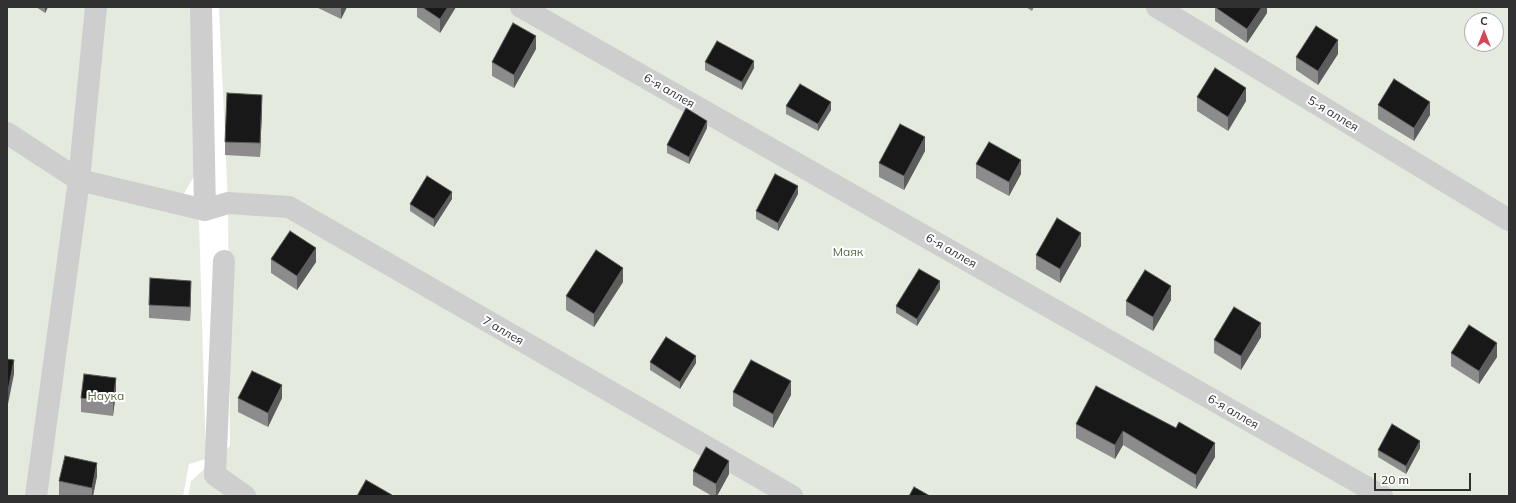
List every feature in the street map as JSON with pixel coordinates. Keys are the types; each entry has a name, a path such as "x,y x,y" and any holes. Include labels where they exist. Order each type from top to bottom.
{"street":[{"path":"36,496 79,180 96,7"},
{"path":"7,133 79,180 205,210 201,7"},
{"name":"6-я аллея","path":"521,7 1382,496"},
{"name":"5-я аллея","path":"1157,7 1509,220"},
{"name":"7 аллея","path":"205,210 228,203 289,207 792,496"},
{"path":"224,262 215,475 245,496"}],"green space":[{"name":"Наука","path":"7,7 192,7 199,168 179,202 199,220 206,459 189,464 183,496 7,496"},
{"name":"Маяк","path":"219,7 1509,7 1509,496 188,496 191,481 230,446 228,203"}],"building":[{"path":"422,7 448,7 440,19"},
{"path":"1215,7 1262,7 1247,29"},
{"path":"513,23 536,36 514,75 492,62"},
{"path":"1316,26 1338,40 1318,71 1296,57"},
{"path":"717,41 754,61 742,82 705,62"},
{"path":"1215,68 1246,88 1228,117 1197,97"},
{"path":"1394,79 1430,102 1414,128 1378,105"},
{"path":"800,84 831,102 818,124 786,106"},
{"path":"227,93 262,95 260,143 225,142"},
{"path":"686,108 707,121 689,157 667,145"},
{"path":"900,124 925,137 904,176 879,163"},
{"path":"989,142 1021,160 1009,182 976,164"},
{"path":"775,174 798,186 778,223 756,211"},
{"path":"427,176 452,192 434,219 410,204"},
{"path":"1057,218 1081,233 1060,269 1036,255"},
{"path":"290,231 316,248 297,276 271,259"},
{"path":"596,250 623,268 594,314 566,296"},
{"path":"919,269 940,281 917,319 896,306"},
{"path":"1145,270 1171,286 1153,317 1126,301"},
{"path":"150,278 191,281 190,307 149,305"},
{"path":"1234,307 1261,323 1241,356 1214,340"},
{"path":"1469,325 1497,343 1479,371 1451,353"},
{"path":"666,337 696,356 680,382 650,362"},
{"path":"7,359 14,360 7,396"},
{"path":"751,360 791,381 773,414 733,392"},
{"path":"252,371 282,385 268,413 238,398"},
{"path":"84,374 116,378 113,402 81,398"},
{"path":"1096,386 1176,428 1179,422 1215,443 1196,475 1123,431 1115,445 1076,424"},
{"path":"1392,424 1420,441 1406,466 1378,450"},
{"path":"706,447 729,461 716,484 693,471"},
{"path":"65,456 97,463 92,488 59,481"},
{"path":"366,480 392,495 392,496 357,496"},
{"path":"914,487 930,496 909,496"}]}
